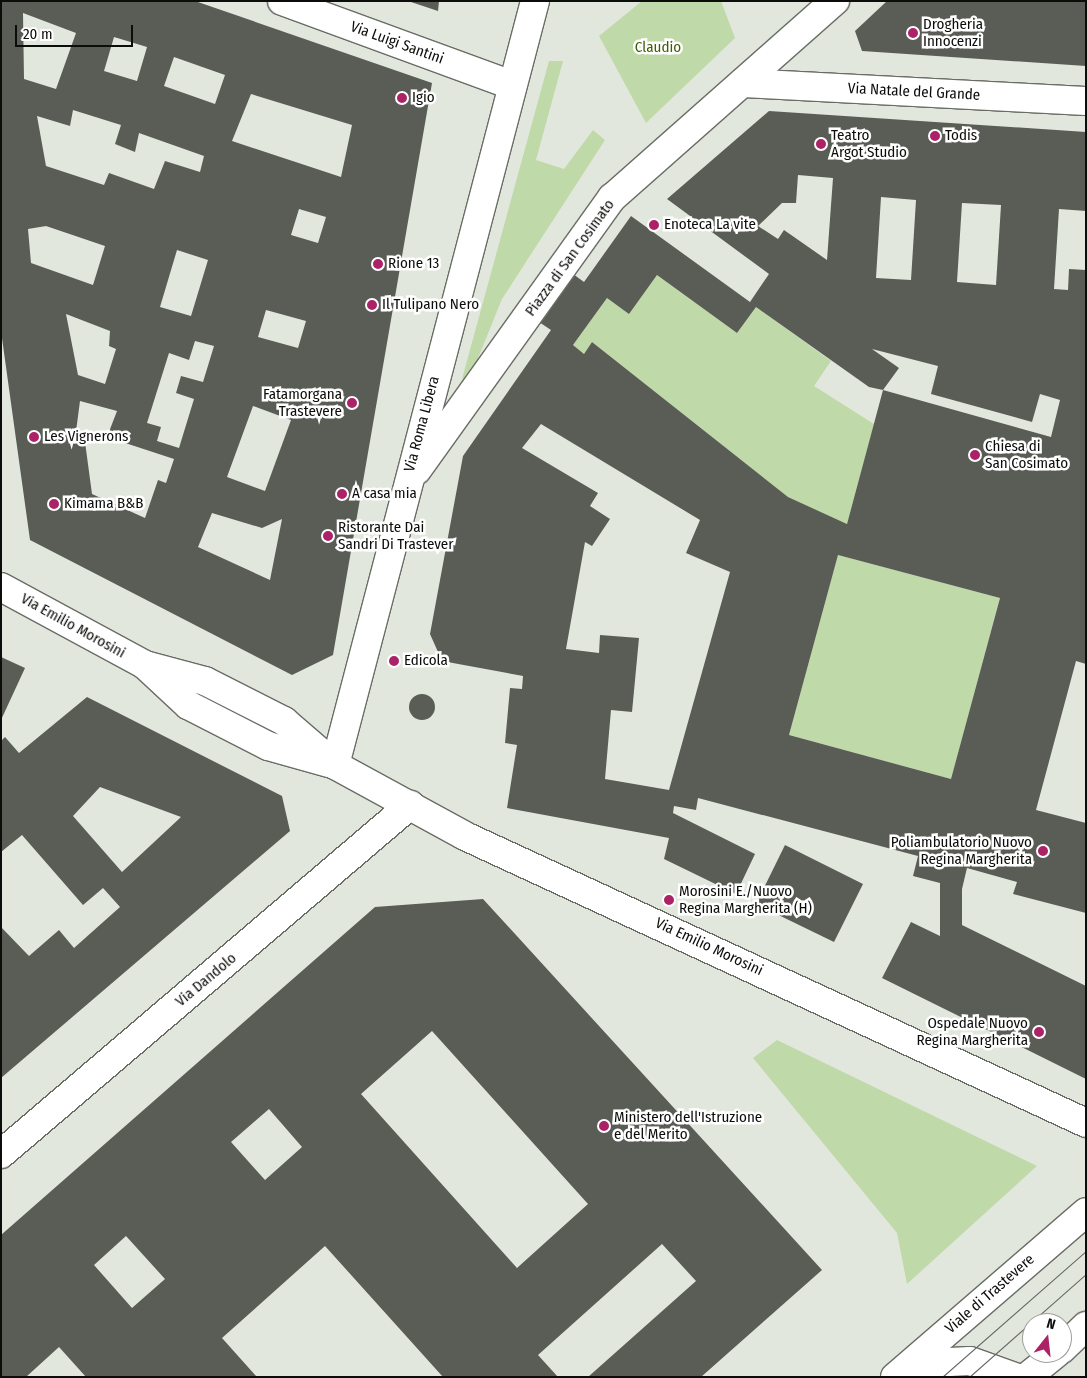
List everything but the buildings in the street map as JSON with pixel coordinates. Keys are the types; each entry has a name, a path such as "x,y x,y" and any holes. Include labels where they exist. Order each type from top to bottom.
{"street":[{"name":"Via Luigi Santini","path":"282,1 512,85"},
{"path":"512,85 535,1"},
{"name":"Piazza di San Cosimato","path":"406,486 612,198 835,1"},
{"name":"Via Natale del Grande","path":"743,83 1086,101"},
{"name":"Via Roma Libera","path":"335,765 406,486 512,85"},
{"name":"Via Emilio Morosini","path":"1,586 145,665 188,705 268,746 335,765 465,836 1086,1123"},
{"name":"Via Dandolo","path":"1,1154 410,805"},
{"name":"Viale di Trastevere","path":"895,1377 1086,1212"},
{"path":"1072,1339 1086,1326"},
{"path":"901,1377 924,1364 960,1361 984,1363 1015,1377"},
{"path":"1027,1377 1045,1363"}],"green space":[{"name":"Claudio","path":"642,1 721,1 735,38 646,123 599,36"},
{"path":"549,61 563,61 536,160 564,169 593,130 605,140 502,299 470,378 462,379"},
{"path":"657,275 737,333 756,307 831,361 814,386 874,424 847,524 788,497 592,342 584,354 573,345 607,298 629,313"},
{"path":"838,555 1000,598 951,779 789,735"},
{"path":"777,1040 1037,1166 907,1284 897,1233 753,1058"}],"tram line":[{"path":"942,1377 1086,1251"},
{"path":"969,1377 1086,1274"}],"place":[{"name":"Drogheria Innocenzi","path":"913,33"},
{"name":"Igio","path":"402,98"},
{"name":"Todis","path":"935,136"},
{"name":"Teatro Argot Studio","path":"821,144"},
{"name":"Enoteca La vite","path":"654,225"},
{"name":"Rione 13","path":"378,264"},
{"name":"Il Tulipano Nero","path":"372,305"},
{"name":"Fatamorgana Trastevere","path":"352,403"},
{"name":"Les Vignerons","path":"34,437"},
{"name":"Chiesa di San Cosimato","path":"975,455"},
{"name":"A casa mia","path":"342,494"},
{"name":"Kimama B&B","path":"54,504"},
{"name":"Ristorante Dai Sandri Di Trastever","path":"328,536"},
{"name":"Edicola","path":"394,661"},
{"name":"Poliambulatorio Nuovo Regina Margherita","path":"1043,851"},
{"name":"Morosini E./Nuovo Regina Margherita (H)","path":"669,900"},
{"name":"Ospedale Nuovo Regina Margherita","path":"1039,1032"},
{"name":"Ministero dell'Istruzione e del Merito","path":"604,1126"}]}
